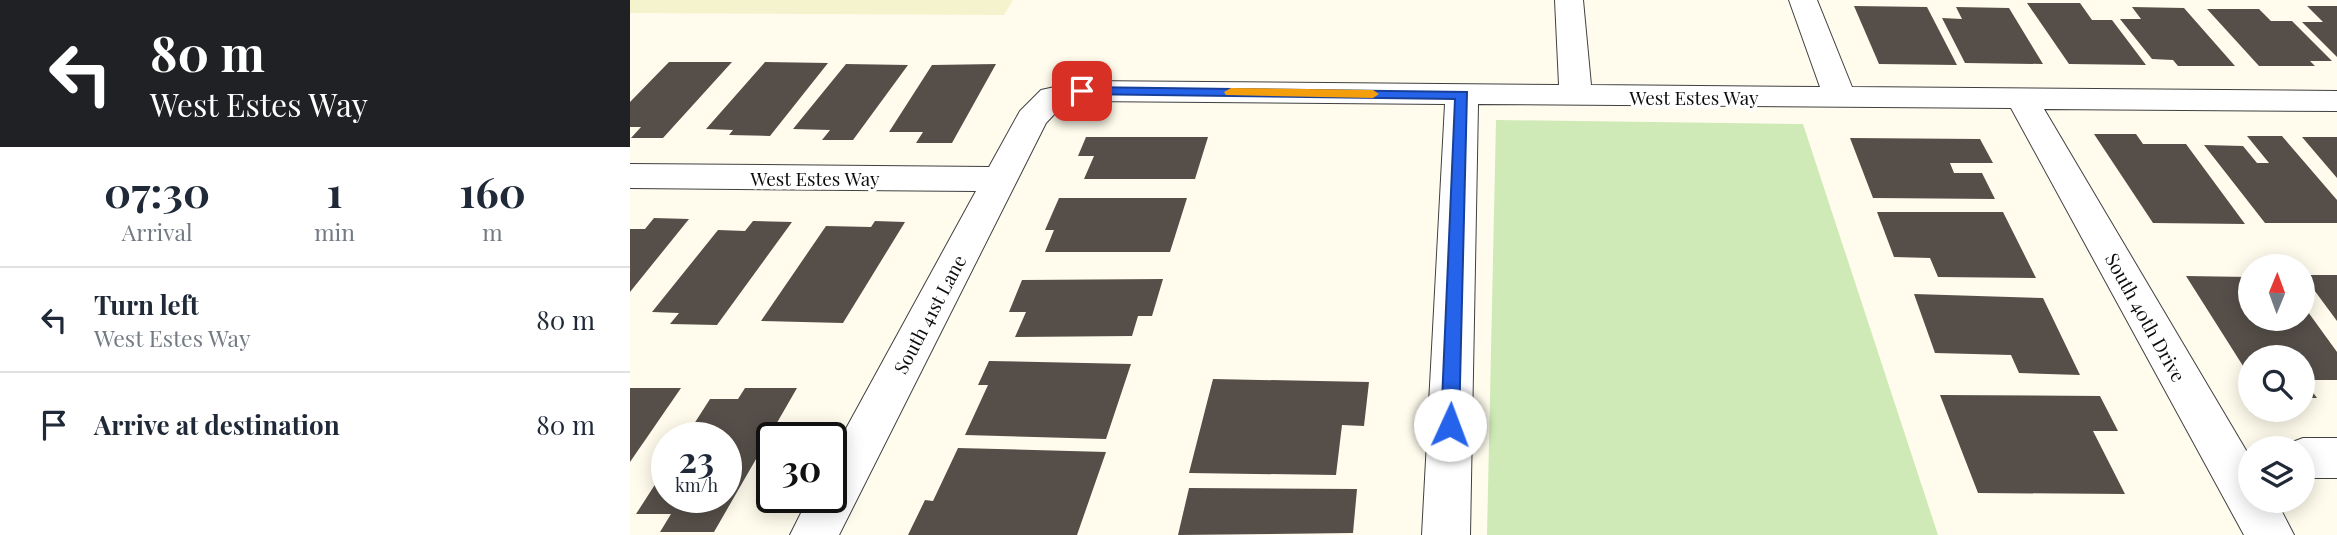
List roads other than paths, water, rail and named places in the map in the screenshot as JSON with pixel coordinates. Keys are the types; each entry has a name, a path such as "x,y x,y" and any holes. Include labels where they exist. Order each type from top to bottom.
{"street":[{"path":"1569,0 1576,96"},
{"path":"1803,0 1840,98"},
{"name":"West Estes Way","path":"1052,97 1082,91 2337,101"},
{"path":"1446,535 1462,95"},
{"name":"South 41st Lane","path":"814,535 1032,118 1052,97"},
{"name":"South 40th Drive","path":"2022,99 2238,457"},
{"name":"West Estes Way","path":"630,176 1000,179"},
{"path":"2315,458 2337,458"},
{"name":"South 40th Drive","path":"2261,513 2270,535"}]}
